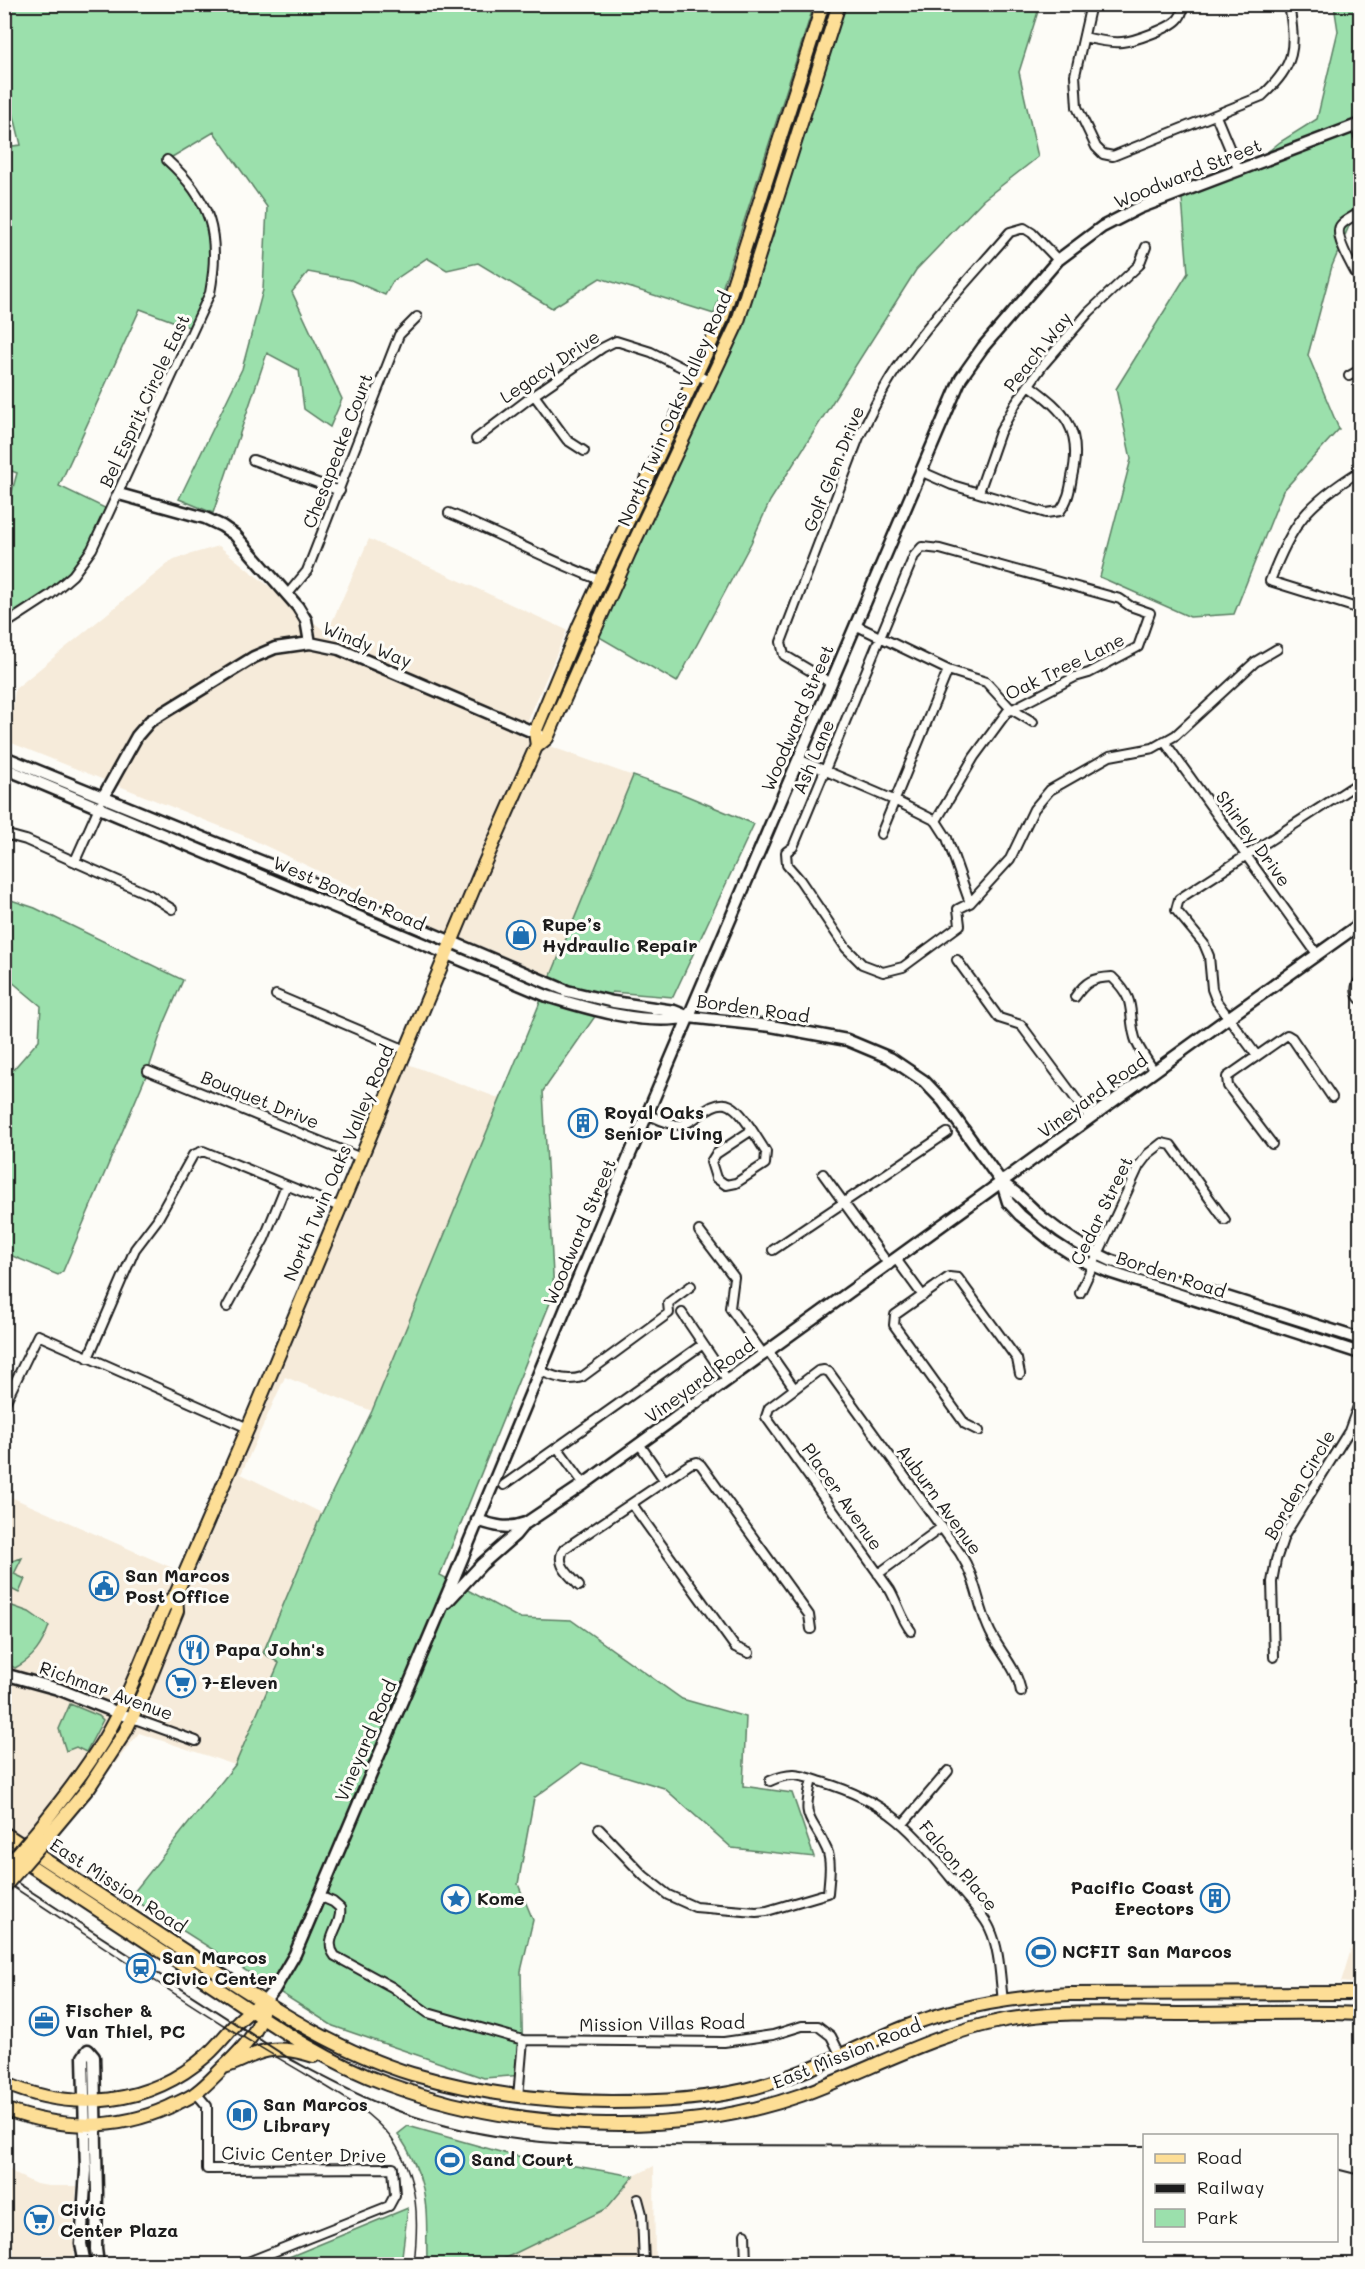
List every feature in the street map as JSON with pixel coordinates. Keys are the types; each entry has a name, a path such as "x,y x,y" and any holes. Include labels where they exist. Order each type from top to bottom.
{"main road":[{"name":"North Twin Oaks Valley Road","path":"535,732 600,580 722,319 823,4"},
{"name":"North Twin Oaks Valley Road","path":"4,1887 90,1761 118,1713 164,1606 176,1594 537,746 547,738 629,553 738,324 837,7"},
{"name":"Woodward Street","path":"477,1520 649,1115 688,1017 961,378 983,347 1058,260 1102,227 1139,208 1358,125"},
{"name":"Windy Way","path":"119,494 205,518 235,535 298,607 306,620 310,643 339,649 547,738"},
{"path":"101,802 137,736 150,721 254,657 281,646 310,643"},
{"path":"535,732 537,746"},
{"name":"West Borden Road","path":"4,757 101,802"},
{"name":"West Borden Road","path":"4,768 280,869 449,949"},
{"name":"Vineyard Road","path":"264,2002 274,1990 295,1954 477,1520 500,1528 515,1527 526,1523 640,1446 1154,1071 1317,954 1360,927"},
{"name":"Borden Road","path":"449,949 533,984 567,992 600,1005 674,1011 688,1017 771,1026 847,1040 890,1058 916,1075 939,1096 1002,1183 1008,1202 1053,1242 1092,1265 1360,1353"},
{"name":"Borden Road","path":"1002,1183 1018,1192 1044,1220 1097,1254 1360,1339"},
{"path":"440,1609 482,1564 526,1523"},
{"name":"North Twin Oaks Valley Road","path":"4,1870 99,1774 132,1718 146,1688 177,1611 176,1594"},
{"name":"Richmar Avenue","path":"4,1674 58,1689 132,1718"},
{"path":"4,1833 24,1854"},
{"path":"4,1848 24,1854"},
{"name":"East Mission Road","path":"24,1854 316,2032 413,2074 518,2097 590,2102 647,2102 696,2098 770,2083 841,2056 922,2021 954,2011 1026,1997 1360,1993"},
{"name":"East Mission Road","path":"24,1854 261,2018 302,2043 382,2082 435,2100 481,2111 567,2122 680,2121 737,2113 802,2094 935,2038 1005,2020 1101,2014 1360,2014"},
{"path":"1028,2018 1028,2008 1044,1995"},
{"path":"1005,2020 1026,1997"},
{"path":"4,2084 37,2096 89,2101 119,2098 147,2091 176,2077 206,2056 250,2010 264,2002"},
{"path":"4,2109 54,2123 91,2125 123,2122 154,2114 196,2093 223,2067 248,2040 261,2018 264,2002"},
{"path":"223,2067 274,2049 290,2050 313,2056 332,2066 382,2082"},
{"path":"802,2094 812,2081 838,2070 841,2056"},
{"path":"89,2101 98,2265"},
{"path":"85,2265 81,2244 91,2125"}],"street":[{"path":"1091,4 1075,75 1077,107 1096,147 1102,154 1113,156 1262,96 1281,78 1289,63 1294,36 1289,4"},
{"path":"1084,37 1122,42 1141,38 1178,20 1183,4"},
{"path":"1216,116 1239,171"},
{"path":"1358,125 1360,139"},
{"name":"Bel Esprit Circle East","path":"4,625 50,595 72,575 92,549 210,292 216,244 207,212 197,192 166,160"},
{"path":"1360,212 1340,226 1338,232 1360,281"},
{"name":"Golf Glen Drive","path":"831,683 784,655 781,642 805,585 859,437 874,406 897,368 924,333 1010,232 1024,228 1032,233 1058,260"},
{"name":"Peach Way","path":"979,492 1000,432 1029,385 1043,365 1089,312 1139,265 1146,247"},
{"name":"Chesapeake Court","path":"286,595 307,571 340,491 399,334 417,317"},
{"name":"Legacy Drive","path":"476,439 534,394 616,341 651,352 711,382"},
{"path":"1349,376 1360,370"},
{"path":"920,471 952,485 1046,513 1060,511 1066,504 1076,460 1075,436 1069,421 1050,400 1029,385"},
{"path":"534,394 567,440 584,451"},
{"path":"253,460 340,491"},
{"path":"1360,471 1316,501 1299,520 1282,549 1270,581 1360,609"},
{"path":"449,513 507,537 554,562 600,580"},
{"name":"Ash Lane","path":"970,903 958,909 960,925 903,967 883,972 862,964 846,948 800,880 787,865 786,852 793,847 914,556 922,547 940,549 1120,599 1130,606"},
{"name":"Oak Tree Lane","path":"936,821 974,757 1011,709 1138,647 1150,613 1130,606"},
{"path":"855,625 948,670 986,682 1011,709 1033,722"},
{"path":"798,759 896,801 936,821 947,838 970,903 1010,859 1035,809 1050,790 1110,756 1153,747 1176,735 1255,662 1277,649"},
{"path":"881,834 948,670"},
{"name":"Shirley Drive","path":"1164,741 1317,954"},
{"path":"1257,1056 1216,1002 1212,989 1209,956 1204,944 1176,910 1179,899 1360,782"},
{"path":"75,861 101,802"},
{"path":"4,834 26,840 75,861 150,895 172,909"},
{"path":"957,960 999,1018 1022,1025 1090,1118"},
{"path":"1075,997 1084,984 1098,978 1112,977 1131,1003 1135,1039 1154,1071"},
{"path":"1358,984 1357,994 1360,999"},
{"path":"276,995 406,1050"},
{"path":"1272,1144 1228,1086 1227,1077 1284,1036 1292,1038 1332,1096"},
{"name":"Bouquet Drive","path":"148,1071 361,1158"},
{"path":"649,1115 672,1124 682,1125 692,1122 711,1106 726,1104 739,1110 752,1130 766,1152 765,1164 736,1183 726,1185 716,1178 711,1162 716,1154 752,1130"},
{"path":"773,1250 947,1133"},
{"name":"Cedar Street","path":"1080,1293 1139,1166 1148,1154 1162,1143 1171,1145 1225,1220"},
{"path":"88,1358 135,1249 157,1220 193,1155 203,1151 340,1208"},
{"path":"823,1174 843,1202 922,1296"},
{"path":"226,1307 264,1239 286,1185"},
{"path":"699,1231 734,1277 730,1308 794,1388"},
{"path":"979,1431 965,1424 894,1325 895,1315 949,1277 958,1278 1017,1359 1020,1374"},
{"path":"540,1371 564,1380 582,1377 669,1313 668,1303 691,1286"},
{"path":"682,1313 728,1381"},
{"path":"4,1405 38,1335 248,1428"},
{"path":"504,1485 703,1344"},
{"name":"Auburn Avenue","path":"794,1388 818,1371 829,1372 970,1569 988,1627 1018,1676 1021,1692"},
{"name":"Placer Avenue","path":"794,1388 769,1408 766,1417 890,1590 898,1603 903,1620 911,1631"},
{"name":"Borden Circle","path":"1274,1657 1272,1582 1284,1536 1349,1431 1360,1401"},
{"path":"640,1446 666,1481"},
{"path":"557,1447 584,1484"},
{"path":"579,1586 561,1564 560,1555 564,1550 690,1464 697,1462 809,1615 811,1629"},
{"path":"632,1504 735,1647 749,1653"},
{"path":"878,1574 942,1527"},
{"name":"Richmar Avenue","path":"132,1718 196,1741"},
{"path":"903,1824 948,1771"},
{"name":"Falcon Place","path":"770,1781 786,1774 848,1790 869,1800 917,1836 990,1927 996,1947 1003,2001"},
{"path":"599,1829 644,1876 668,1895 695,1908 767,1911 828,1893 830,1862 826,1850 809,1821 806,1804 812,1779"},
{"path":"319,1896 340,1908 341,1917 330,1941 330,1949 335,1956 392,1987 428,2013 523,2040 518,2097"},
{"name":"Mission Villas Road","path":"523,2040 724,2042 772,2035 802,2026 818,2026 831,2036 841,2056"},
{"name":"Civic Center Drive","path":"196,2093 207,2106 207,2169 393,2168 395,2195 389,2206 243,2265"},
{"path":"638,2199 642,2214 644,2265"},
{"path":"745,2234 746,2265"}],"shaded area":[{"path":"369,539 567,630 521,736 633,776 551,976 438,928 247,837 9,742 15,689 174,559 219,546 327,633"},
{"path":"408,1064 501,1099 372,1411 285,1377 241,1474 322,1513 263,1652 279,1662 235,1765 139,1733 47,1850 5,1825 4,1494 193,1577"},
{"path":"1360,1920 1360,1984 1341,1982"},
{"name":"Civic Center Plaza","path":"4,2165 17,2175 36,2184 77,2186 73,2230 75,2264 5,2264"},
{"path":"654,2166 655,2264 493,2264 606,2209 634,2176"}],"green space":[{"path":"5,5 814,5 714,314 600,278 552,308 478,263 447,270 427,258 393,281 385,295 351,280 308,272 292,292 342,399 330,427 304,409 299,370 267,353 213,513 179,499 242,369 263,290 267,207 214,132 167,160 207,212 215,269 194,329 140,309 59,486 111,511 73,575 5,625 5,518 17,473 4,468 4,147 21,145 8,91 5,91"},
{"path":"818,5 1040,5 1019,72 1038,157 983,200 916,270 770,501 751,543 677,682 589,631 724,319"},
{"path":"1334,5 1360,5 1360,117 1330,135 1355,126 1360,139 1360,213 1352,219 1332,266 1308,355 1339,429 1283,491 1234,614 1190,617 1100,577 1131,459 1116,389 1188,273 1182,199 1250,166 1280,142 1317,119 1338,31"},
{"path":"633,776 754,824 673,997 612,992 543,1091 554,1293 440,1575 519,1618 571,1620 682,1699 746,1717 743,1786 792,1793 814,1857 732,1848 664,1788 582,1763 534,1798 518,1884 533,1920 521,1971 523,2075 484,2078 333,2026 130,1897 235,1765 279,1663 263,1653 322,1513 372,1411"},
{"path":"5,898 35,908 183,980 164,1024 148,1071 63,1271 58,1275 5,1253 5,1079 39,1040 41,1006 5,976"},
{"path":"22,1558 14,1574 25,1579 19,1593 5,1586 5,1563"},
{"path":"4,1603 29,1612 49,1626 36,1650 15,1668 5,1663"},
{"path":"70,1704 99,1716 103,1720 86,1752 76,1747 66,1751 59,1729"},
{"path":"408,2126 511,2155 634,2176 606,2209 493,2264 427,2264 426,2212 421,2182 409,2151 398,2134"},
{"path":"408,2208 401,2264 272,2264"}],"waterway":[{"path":"380,2264 392,2263"}],"tram line":[{"path":"4,1881 197,2009 344,2097 383,2128 400,2153 412,2183 416,2215 414,2264"}],"railway":[{"path":"4,1874 290,2059 380,2104 431,2122 484,2134 537,2142 590,2145 1143,2146"},
{"path":"1338,2170 1360,2175"}],"place":[{"name":"Rupe’s Hydraulic Repair","path":"521,935"},
{"name":"Royal Oaks Senior Living","path":"583,1123"},
{"name":"San Marcos Post Office","path":"104,1586"},
{"name":"Papa John's","path":"194,1650"},
{"name":"7-Eleven","path":"181,1683"},
{"name":"Pacific Coast Erectors","path":"1215,1898"},
{"name":"Kome","path":"456,1899"},
{"name":"NCFIT San Marcos","path":"1041,1952"},
{"name":"San Marcos Civic Center","path":"141,1968"},
{"name":"Fischer & Van Thiel, PC","path":"44,2021"},
{"name":"San Marcos Library","path":"242,2115"},
{"name":"Sand Court","path":"450,2160"},
{"name":"Civic Center Plaza","path":"39,2220"}]}
